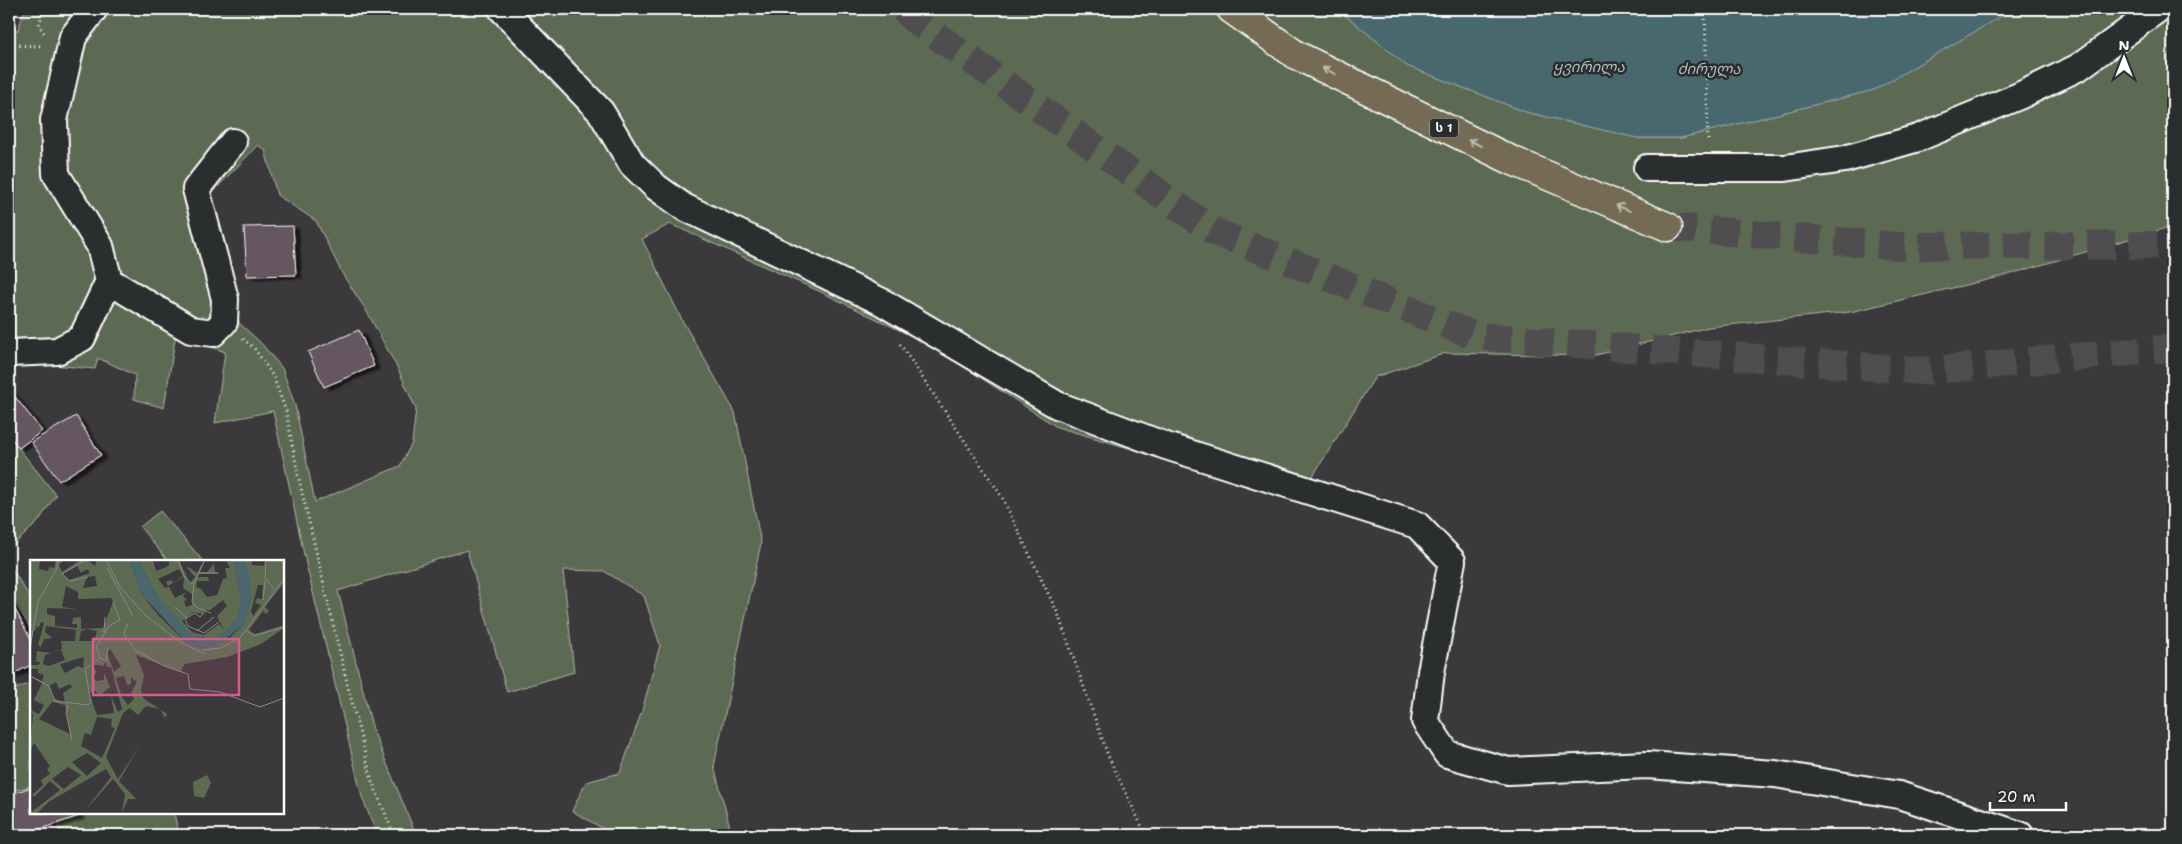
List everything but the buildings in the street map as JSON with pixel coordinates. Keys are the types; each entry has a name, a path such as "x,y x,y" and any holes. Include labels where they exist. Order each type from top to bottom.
{"highway":[{"name":"ს 1","path":"1231,9 1296,55 1511,160 1668,227"}],"street":[{"path":"9,353 57,351 82,338 109,282 100,246 56,174 54,120 73,37 94,9"},
{"path":"502,9 601,112 632,164 656,187 684,208 882,302 1057,405 1166,446 1417,525 1452,561 1431,672 1425,721 1447,754 1508,771 1647,764 1775,774 1899,795 2020,835"},
{"path":"1647,168 1708,170 1785,168 1845,159 1918,138 2019,96 2080,67 2158,9"},
{"path":"109,282 191,330 213,333 224,322 225,299 196,189 233,142"}],"path":[{"path":"1705,9 1708,170"},
{"path":"9,45 53,46"},
{"path":"224,322 254,348 273,376 286,411 300,484 351,700 372,781 394,835"},
{"path":"900,343 1002,497 1058,614 1109,758 1146,835"}],"green space":[{"path":"25,9 1338,9 1407,66 1526,112 1637,138 1681,138 1874,90 2014,9 2173,9 2173,226 2004,276 1850,312 1709,327 1592,356 1446,353 1375,377 1299,498 1057,427 930,345 823,293 670,224 642,239 682,320 735,412 761,543 714,766 732,835 603,835 602,828 572,811 586,782 620,773 642,711 660,645 644,596 604,571 563,570 574,672 507,692 467,550 338,591 373,730 416,835 377,835 362,797 305,559 273,411 215,423 225,352 176,333 164,408 134,399 135,375 98,358 95,369 43,364 9,365 9,30 18,30","holes":["258,145 265,150 277,195 316,221 343,275 366,310 398,369 416,409 412,443 400,466 315,502 295,405 282,368 260,342 239,323 235,289 209,196"]},
{"path":"1697,9 1776,9 1764,11"},
{"path":"9,436 56,495 38,522 9,549"},
{"path":"160,511 202,560 167,560 140,527"},
{"path":"9,564 30,597 30,628 13,599 9,601"},
{"path":"30,683 30,786 9,792 9,691"},
{"path":"53,814 174,814 178,831 166,835 61,835"}],"water":[{"path":"1338,9 1697,9 1764,11 1776,9 2014,9 1874,90 1681,138 1637,138 1526,112 1407,66"}],"tunnel":[{"path":"904,9 913,19 1213,231 1475,336 1923,371 2173,348"},
{"path":"1668,227 1899,246 2173,245"}],"water label":[{"name":"ყვირილა","path":"1589,67"},
{"name":"ძირულა","path":"1709,69"}]}
